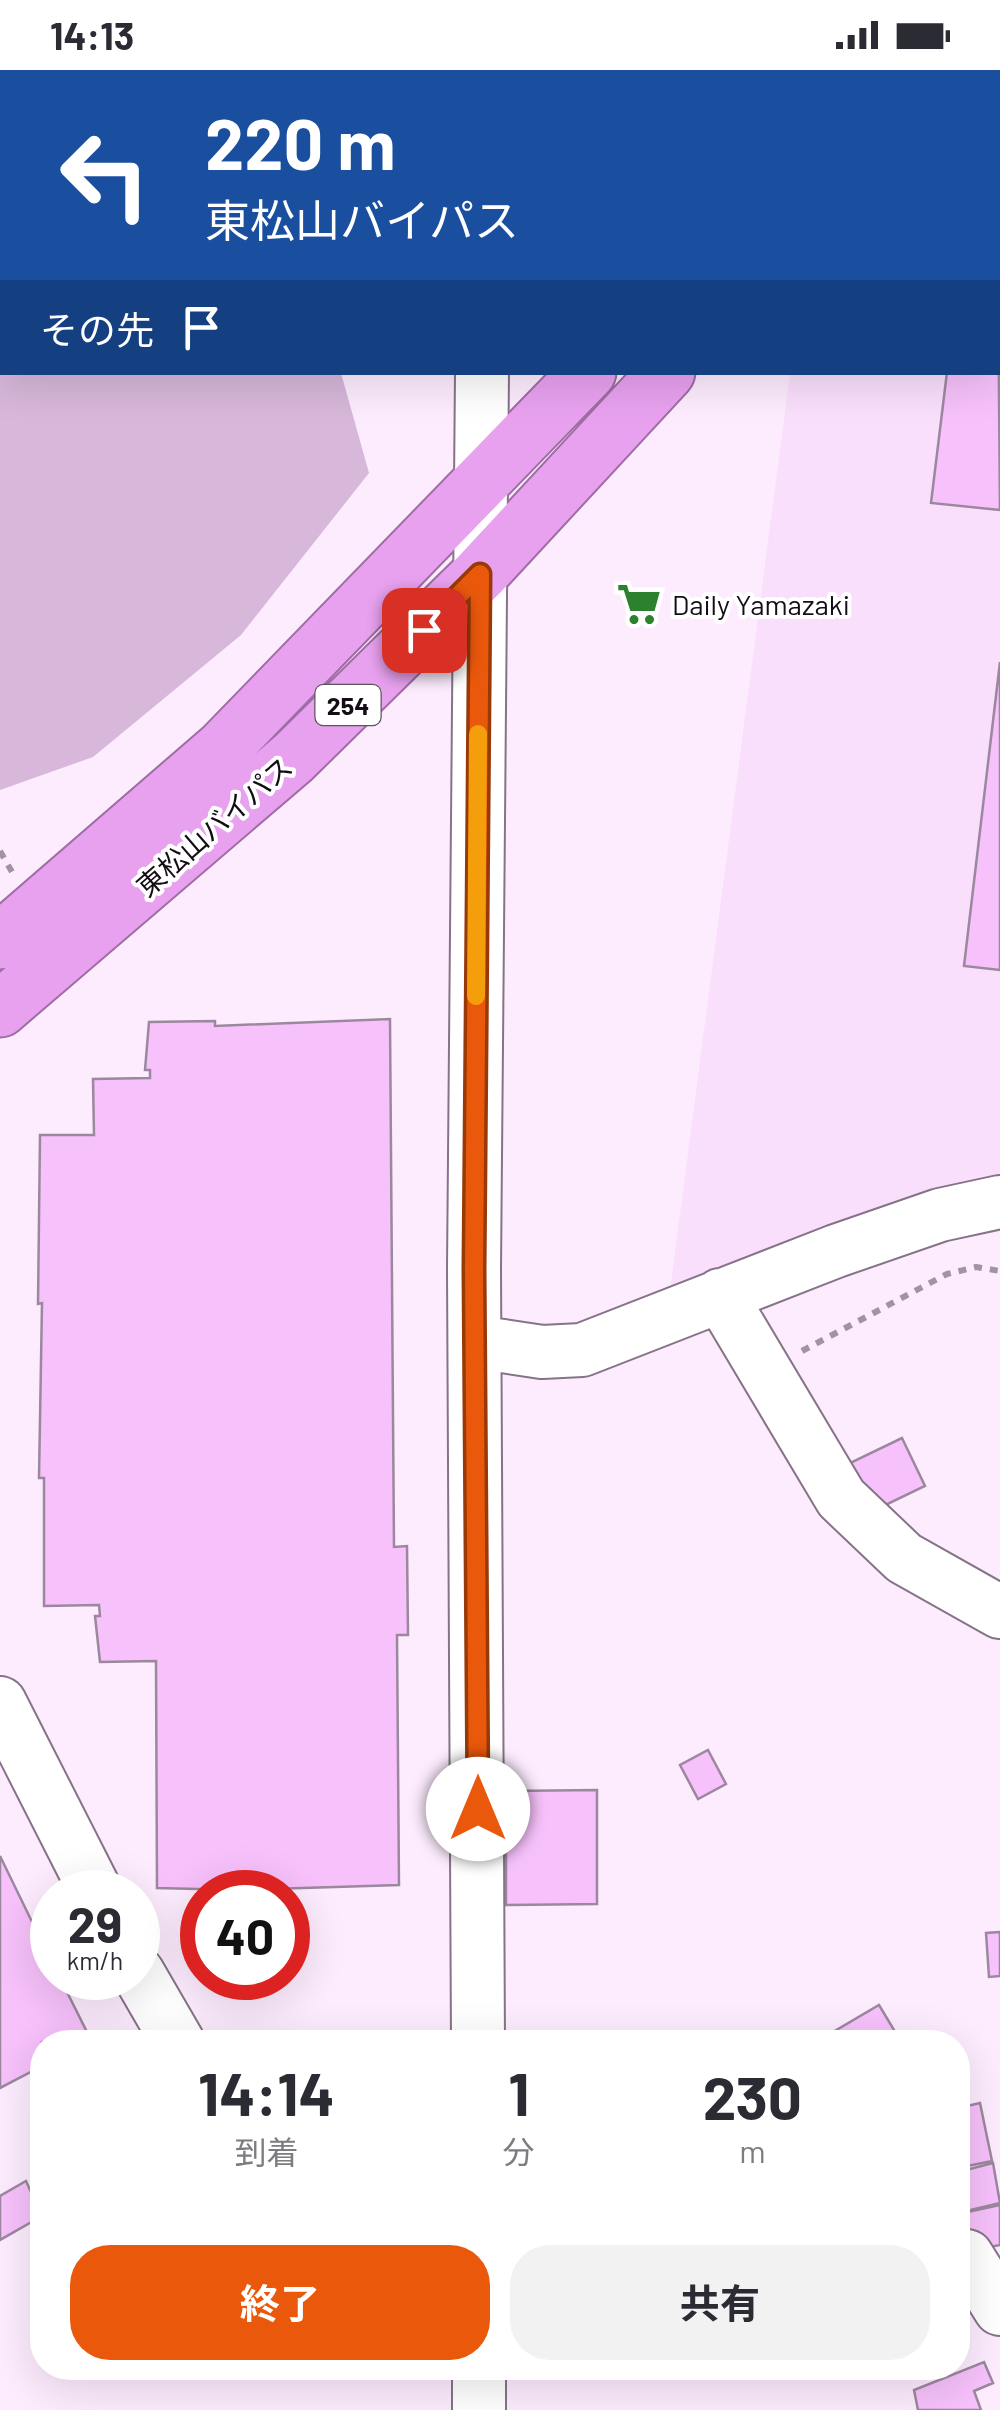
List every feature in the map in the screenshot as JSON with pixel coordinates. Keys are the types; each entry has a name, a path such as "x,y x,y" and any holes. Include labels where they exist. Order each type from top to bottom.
{"highway":[{"name":"東松山バイパス","path":"0,942 223,748 585,375"},
{"name":"東松山バイパス","path":"0,1009 293,758 480,574 664,375"}],"street":[{"path":"478,2030 476,1342 482,375"},
{"path":"476,1342 542,1352 582,1350 940,1215 1000,1202"},
{"path":"720,1295 841,1498 868,1528 904,1558 991,1603 1000,1612"},
{"path":"0,1703 85,1870"},
{"path":"154,2000 171,2030"},
{"path":"970,2259 1000,2309"},
{"path":"479,2380 479,2410"}],"path":[{"path":"762,1370 947,1274 976,1267 1000,1270"}],"shaded area":[{"path":"0,375 342,375 369,473 241,635 93,757 0,790"},
{"path":"790,375 1000,375 1000,1184 669,1298"}],"building":[{"path":"947,375 999,375 1000,510 931,503"},
{"path":"1000,662 1000,970 964,966"},
{"path":"390,1019 394,1547 407,1546 408,1635 397,1635 399,1885 310,1888 310,1870 180,1870 180,1889 160,1888 156,1661 100,1662 95,1616 100,1616 99,1605 44,1606 44,1478 39,1478 40,1135 94,1135 93,1079 150,1078 150,1070 145,1070 149,1022 215,1021 215,1026"},
{"path":"902,1438 925,1486 873,1511 850,1463"},
{"path":"708,1750 726,1784 698,1799 680,1765"},
{"path":"597,1790 597,1904 506,1905 506,1791"},
{"path":"0,1856 30,1918 30,2000 71,2000 86,2030 30,2030 30,2072 0,2088"},
{"path":"1000,1932 1000,1976 989,1977 986,1933"},
{"path":"879,2005 894,2030 836,2030"},
{"path":"980,2103 992,2161 970,2166 970,2105"},
{"path":"993,2163 1000,2203 970,2210 970,2169"},
{"path":"26,2181 30,2190 30,2223 0,2240 0,2196"},
{"path":"1000,2205 1000,2245 980,2249 970,2244 970,2211"},
{"path":"984,2362 993,2383 974,2391 981,2410 918,2410 914,2390 939,2380 970,2380 970,2368"}],"slow traffic":[{"path":"476,996 478,734"}],"place":[{"name":"Daily Yamazaki","path":"639,604"}],"route":[{"path":"424,630 480,574 474,1269 478,1809"}]}
